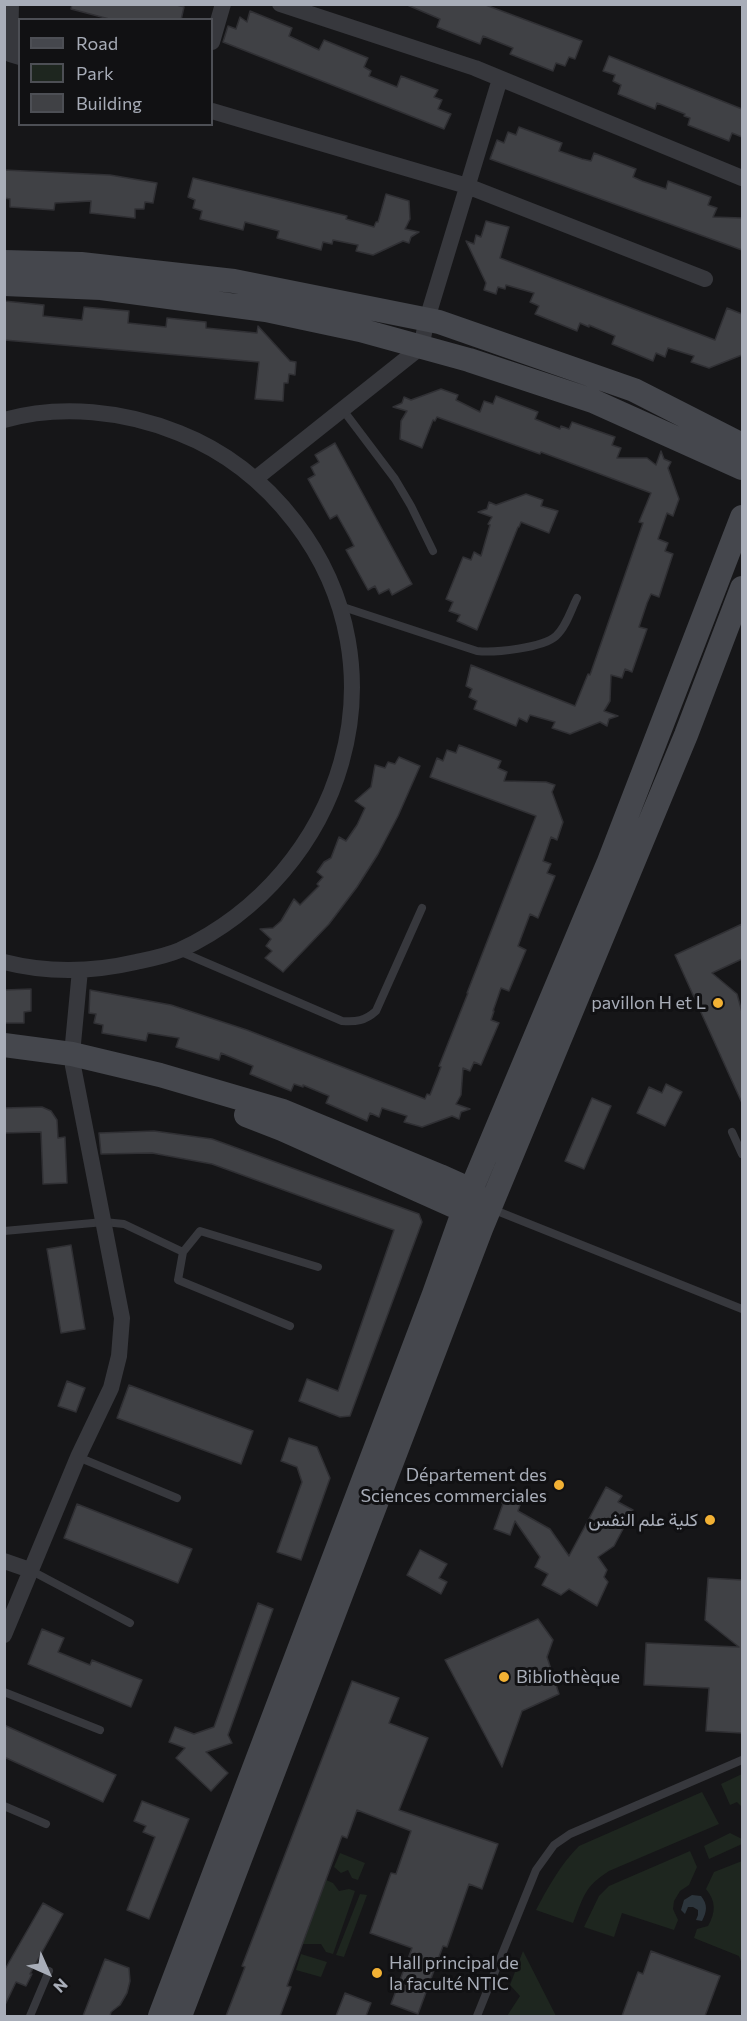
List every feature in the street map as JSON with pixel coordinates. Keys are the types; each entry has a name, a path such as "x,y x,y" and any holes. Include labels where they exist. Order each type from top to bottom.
{"main road":[{"path":"4,262 81,264 234,281 427,319 634,390 742,445"},
{"path":"4,284 101,288 266,310 360,330 469,360 593,401 742,468"},
{"path":"160,2016 434,1294 467,1200 608,864 742,517"},
{"path":"180,2016 490,1208 681,747 742,588"},
{"path":"4,1045 73,1060 235,1111 490,1208"},
{"path":"4,1060 57,1063 73,1060"}],"street":[{"path":"10,4 10,54 18,56"},
{"path":"213,39 223,4"},
{"path":"280,4 475,68 742,178"},
{"path":"255,479 421,347 427,319 500,79"},
{"path":"213,111 467,186 705,279"},
{"path":"4,420 48,412 86,412 122,416 158,425 193,438 225,456 255,479 281,505 304,534 323,566 340,606 351,673 351,711 345,748 335,783 321,818 278,879 251,904 221,927 178,951 117,966 80,970 44,969 4,962"},
{"path":"4,1635 78,1457 111,1388 119,1356 123,1318 73,1060 80,970"},
{"path":"4,1561 30,1570"}],"lane":[{"path":"344,410 395,479 433,551"},
{"path":"340,606 477,651 489,652 545,643 554,638 561,631 577,598"},
{"path":"178,951 342,1021 355,1022 367,1019 376,1011 422,908"},
{"path":"732,1132 742,1154"},
{"path":"490,1208 741,1308 742,1297"},
{"path":"4,1231 104,1222 124,1224 183,1252"},
{"path":"290,1326 178,1280 183,1252 200,1231 318,1267"},
{"path":"78,1457 177,1498"},
{"path":"30,1570 130,1623"},
{"path":"4,1692 100,1730"},
{"path":"477,2016 536,1870 554,1845 570,1834 742,1760"},
{"path":"4,1806 46,1824"},
{"path":"30,2016 49,1971"}],"green space":[{"path":"742,1774 742,1807 737,1802 730,1805 721,1784"},
{"path":"702,1792 719,1824 609,1871 590,1887 573,1923 536,1910 555,1876 579,1846"},
{"path":"730,1833 742,1839 742,1844 709,1859 704,1846"},
{"path":"690,1851 697,1867 689,1885 680,1891 674,1901 673,1909 678,1920 674,1930 622,1913 614,1937 584,1927 599,1896 609,1886"},
{"path":"340,1853 365,1863 358,1880 352,1878 348,1870 341,1873 334,1867"},
{"path":"742,1861 742,1964 739,1956 694,1938 697,1929 708,1926 712,1916 713,1902 706,1889 714,1872"},
{"path":"326,1880 333,1883 339,1891 349,1889 355,1891 333,1954 326,1952 321,1944 302,1944"},
{"path":"360,1894 367,1895 344,1957 336,1955"},
{"path":"523,1951 556,2016 507,2016 520,1996 510,1985"},
{"path":"301,1954 327,1962 321,1977 296,1970"}],"shaded area":[{"path":"692,1895 701,1896 705,1902 706,1911 702,1921 696,1920 698,1910 693,1907 688,1907 685,1914 681,1910 684,1900"}],"building":[{"path":"72,4 173,4 184,7 181,18 105,18 71,9"},
{"path":"405,4 483,4 582,41 575,59 569,57 565,66 556,63 553,71 510,54 513,48 483,36 480,44 437,27 440,19"},
{"path":"250,11 292,28 289,36 319,50 324,40 368,58 364,67 371,71 369,76 397,87 401,76 438,90 434,97 442,100 438,109 451,114 444,129 223,42 228,26 236,29 240,17 247,22"},
{"path":"609,56 742,109 742,137 732,133 729,141 688,125 690,118 684,116 685,114 657,103 655,109 618,94 621,85 613,81 615,75 603,71"},
{"path":"519,127 562,143 559,151 591,161 594,153 636,169 633,177 642,181 666,189 668,181 711,197 708,205 717,208 713,217 742,218 742,250 490,159 497,140 504,143 508,132 516,135"},
{"path":"4,170 110,175 157,183 153,203 145,202 144,209 135,209 135,218 90,213 91,201 55,203 54,210 10,207 10,199 4,198"},
{"path":"193,178 347,216 346,219 374,227 378,222 386,194 409,201 410,219 405,229 419,232 411,237 409,243 403,241 373,255 356,251 358,245 333,240 332,244 323,242 321,250 277,238 279,231 245,222 243,230 200,219 202,211 193,208 195,200 188,197"},
{"path":"486,221 509,227 500,258 715,340 727,308 742,314 742,355 709,368 691,362 694,356 668,348 665,357 656,353 653,361 612,344 615,336 589,325 589,327 580,323 577,331 535,314 539,306 530,302 534,293 506,285 505,289 498,287 496,294 484,290 486,283 466,241 474,244 476,235 481,237"},
{"path":"4,301 44,305 43,316 82,320 84,307 129,311 128,323 166,327 167,318 206,322 206,328 257,333 258,326 290,361 296,362 295,375 289,374 288,383 284,383 283,401 255,399 259,362 4,340"},
{"path":"441,389 458,395 456,400 480,412 484,401 493,404 496,396 538,412 535,419 560,429 561,426 569,429 572,422 615,437 612,445 621,448 617,458 647,458 656,465 661,451 664,459 671,462 668,468 679,499 673,516 667,513 658,539 668,543 665,551 673,554 659,597 651,594 647,603 639,627 647,629 632,672 625,669 622,678 611,675 610,701 604,711 618,716 609,719 607,726 600,722 570,734 552,728 555,722 530,715 527,722 519,718 516,726 474,709 477,701 469,697 472,689 466,686 471,665 575,706 588,674 590,675 643,523 639,522 651,493 541,452 540,454 437,417 435,421 433,420 422,448 400,439 401,421 407,411 393,407 402,403 404,397 411,400"},
{"path":"335,443 412,584 392,595 389,589 379,594 375,586 368,590 346,550 354,546 350,538 337,515 330,519 308,479 315,475 311,467 319,462 315,455"},
{"path":"526,494 543,500 541,506 558,511 549,533 521,522 477,630 457,621 460,615 449,611 453,602 446,599 463,557 471,560 474,552 481,556 490,525 488,524 492,517 478,512 487,509 489,502 496,505"},
{"path":"459,745 501,761 498,768 507,772 504,781 546,782 555,785 552,792 563,822 557,840 551,837 543,861 551,864 547,873 555,876 538,918 530,914 518,946 526,950 509,991 501,988 493,1011 491,1020 499,1023 481,1065 474,1062 470,1071 463,1068 461,1095 456,1104 470,1109 461,1112 459,1119 452,1116 422,1127 404,1122 407,1116 382,1108 379,1117 370,1113 367,1121 326,1103 329,1096 303,1085 303,1087 294,1084 291,1091 250,1074 253,1066 221,1053 219,1060 176,1047 179,1038 148,1033 146,1041 102,1033 103,1025 94,1023 96,1014 89,1013 90,990 171,1005 247,1030 425,1099 427,1094 430,1095 441,1067 439,1066 536,816 430,777 437,758 443,761 447,750 456,753"},
{"path":"399,757 420,766 378,854 329,924 283,972 265,958 272,951 266,946 271,939 260,929 273,928 281,921 294,899 300,905 319,886 317,884 323,877 317,872 324,862 331,858 339,837 346,841 365,808 355,801 371,787 375,765 385,768 388,762 395,764"},
{"name":"pavillon H et L","path":"742,924 742,959 712,973 737,994 742,1012 742,1103 675,955"},
{"path":"31,989 31,1011 24,1012 24,1023 4,1023 4,990"},
{"path":"666,1084 682,1092 665,1126 637,1113 649,1087 662,1093"},
{"path":"592,1098 611,1106 584,1169 565,1161"},
{"path":"42,1107 51,1111 57,1120 58,1138 65,1137 67,1183 43,1184 41,1132 4,1133 4,1108"},
{"path":"154,1131 212,1139 419,1214 422,1222 350,1416 340,1417 299,1401 307,1379 338,1391 394,1230 212,1164 152,1153 101,1154 99,1133"},
{"path":"71,1245 85,1329 61,1333 47,1249"},
{"path":"67,1381 85,1388 76,1412 58,1406"},
{"path":"129,1385 253,1431 241,1464 117,1418"},
{"path":"289,1438 317,1447 330,1478 301,1560 277,1552 302,1482 297,1467 281,1461"},
{"path":"606,1487 622,1496 618,1502 633,1510 614,1546 598,1557 607,1570 604,1577 608,1582 597,1606 569,1589 561,1595 542,1585 548,1574 535,1567 540,1557 515,1521 510,1535 494,1529 503,1504 501,1502 503,1503 506,1494 522,1499 518,1511 550,1529 569,1556"},
{"path":"77,1504 192,1549 178,1583 64,1538"},
{"path":"420,1550 447,1564 439,1578 447,1582 441,1594 407,1575"},
{"path":"708,1578 742,1580 742,1733 706,1731 709,1688 644,1685 646,1643 739,1647 705,1620"},
{"path":"258,1603 273,1609 228,1735 232,1743 206,1752 228,1773 211,1791 176,1758 185,1748 169,1742 175,1727 194,1734 214,1727"},
{"name":"Bibliothèque","path":"538,1619 553,1640 547,1657 559,1694 522,1711 502,1767 445,1660"},
{"path":"42,1629 64,1638 58,1652 90,1665 92,1660 142,1680 131,1707 28,1664"},
{"path":"352,1681 399,1698 389,1723 428,1738 399,1810 498,1844 482,1889 469,1884 447,1947 443,1946 418,2014 391,2004 412,1948 370,1933 391,1873 396,1874 411,1831 357,1810 347,1838 342,1836 287,1986 291,1987 280,2016 226,2016 245,1967 242,1966"},
{"path":"4,1725 116,1775 103,1802 4,1757"},
{"path":"142,1801 189,1819 149,1919 127,1910 155,1837 143,1832 146,1826 134,1821"},
{"path":"43,1903 63,1914 30,1974 32,1974 26,1986 16,1982 4,2007 4,1971"},
{"path":"651,1951 720,1976 705,2016 622,2016 638,1972 643,1974"},
{"path":"105,1959 129,1968 130,1981 127,1993 110,2016 83,2016"},
{"path":"345,1993 371,2003 366,2016 336,2016"}],"place":[{"name":"pavillon H et L","path":"718,1003"},
{"name":"Département des Sciences commerciales","path":"559,1485"},
{"name":"كلية علم النفس","path":"710,1520"},
{"name":"Bibliothèque","path":"504,1677"},
{"name":"Hall principal de la faculté NTIC","path":"377,1973"}]}
